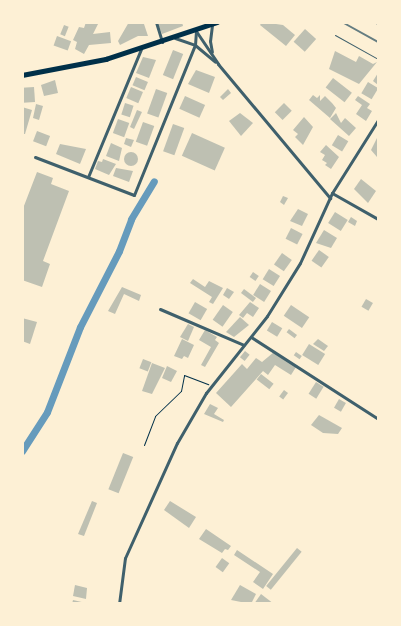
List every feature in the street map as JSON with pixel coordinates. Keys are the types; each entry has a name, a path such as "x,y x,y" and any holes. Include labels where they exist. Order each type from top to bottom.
{"main road":[{"path":"22,75 141,49 218,22"}],"street":[{"path":"156,22 163,42"},
{"path":"212,25 210,41 218,64"},
{"path":"35,157 134,194 195,45 196,31"},
{"path":"196,31 218,64 330,198"},
{"path":"174,38 195,45 218,64"},
{"path":"88,177 141,49"},
{"path":"119,604 128,551 150,508 177,443 211,385 250,337 300,263 332,193 378,120"},
{"path":"332,193 378,219"},
{"path":"160,309 244,345"},
{"path":"250,337 378,419"}],"lane":[{"path":"334,34 378,59"}],"path":[{"path":"144,445 155,416 181,391 184,375 211,385"}],"building":[{"path":"86,22 99,22 93,34 110,32 111,43 89,45 84,54 75,49 77,42 73,40 79,27 84,28"},
{"path":"129,22 144,24 148,36 138,36 120,45 118,41"},
{"path":"182,22 183,26 162,34 158,24"},
{"path":"262,22 283,25 295,35 286,46 260,25"},
{"path":"64,25 69,27 65,36 60,34"},
{"path":"305,29 316,39 305,52 294,42"},
{"path":"57,36 71,41 68,51 54,45"},
{"path":"173,50 183,54 173,79 163,75"},
{"path":"335,51 356,62 359,56 373,64 377,62 359,84 329,69"},
{"path":"143,57 156,60 149,78 136,73"},
{"path":"196,70 215,77 209,93 188,84"},
{"path":"378,73 378,85 373,81"},
{"path":"136,77 148,82 144,90 132,85"},
{"path":"333,78 352,93 345,102 326,87"},
{"path":"55,80 58,93 44,96 41,85"},
{"path":"368,82 378,88 372,99 361,93"},
{"path":"34,87 35,102 23,103 22,88"},
{"path":"131,87 143,92 138,103 126,98"},
{"path":"156,89 167,93 158,118 147,113"},
{"path":"228,89 231,93 223,100 220,97"},
{"path":"313,95 317,98 320,95 320,101 325,96 336,108 330,118 309,100"},
{"path":"185,96 205,105 199,118 179,109"},
{"path":"358,96 370,104 367,108 372,111 366,121 356,114 362,105 355,100"},
{"path":"125,103 134,106 130,117 121,114"},
{"path":"284,103 292,111 283,120 275,112"},
{"path":"36,104 43,106 39,120 33,118"},
{"path":"22,107 32,110 25,134 22,134"},
{"path":"137,110 142,112 134,129 130,127"},
{"path":"240,113 253,123 241,136 229,121"},
{"path":"336,113 341,123 345,118 356,128 349,136 330,119"},
{"path":"304,117 313,127 303,145 295,137 298,134 293,130"},
{"path":"118,119 129,123 124,137 113,133"},
{"path":"143,122 154,126 147,146 136,142"},
{"path":"173,124 184,128 174,155 163,151"},
{"path":"37,131 50,136 46,146 33,141"},
{"path":"192,133 225,148 215,170 182,156"},
{"path":"338,135 348,141 342,151 332,145"},
{"path":"378,136 378,155 377,157 371,150"},
{"path":"126,138 134,140 131,147 124,144"},
{"path":"111,143 122,148 119,161 106,156"},
{"path":"60,144 86,149 80,164 56,154"},
{"path":"326,145 339,157 331,169 325,165 327,163 322,160 325,155 320,152"},
{"path":"128,152 134,152 138,159 134,166 128,166 124,162 124,156"},
{"path":"103,159 116,164 109,175 95,169 98,161 102,162"},
{"path":"116,168 133,171 129,182 113,176"},
{"path":"37,172 53,178 51,184 69,191 43,261 50,264 42,287 22,280 22,211"},
{"path":"361,179 376,191 368,203 354,189"},
{"path":"283,196 288,198 284,205 280,202"},
{"path":"298,209 308,214 302,226 290,221"},
{"path":"335,212 348,220 341,231 328,223"},
{"path":"351,217 357,221 355,226 348,222"},
{"path":"291,228 303,234 297,245 286,239"},
{"path":"324,230 337,238 331,248 316,243"},
{"path":"319,250 329,257 321,268 312,261"},
{"path":"282,253 292,260 284,271 274,264"},
{"path":"269,269 280,276 274,286 263,279"},
{"path":"253,272 259,276 255,281 250,277"},
{"path":"193,279 205,287 209,281 223,288 213,304 209,302 212,297 190,283"},
{"path":"260,284 271,291 264,302 253,295"},
{"path":"122,287 141,295 139,301 124,294 115,314 108,311"},
{"path":"227,288 234,292 229,299 223,295"},
{"path":"244,289 256,298 253,302 241,293"},
{"path":"366,299 373,303 368,311 362,307"},
{"path":"195,302 207,309 201,320 188,313"},
{"path":"250,302 259,308 253,317 247,313 243,318 239,315"},
{"path":"223,305 233,312 223,327 213,320"},
{"path":"291,305 309,317 302,328 284,316"},
{"path":"240,317 249,325 234,337 226,332"},
{"path":"22,318 37,322 30,344 22,341"},
{"path":"272,322 282,328 277,337 267,331"},
{"path":"188,324 194,327 188,341 180,337"},
{"path":"289,329 297,335 295,338 287,332"},
{"path":"205,330 217,337 215,340 219,343 205,367 201,365 211,347 199,340"},
{"path":"182,339 194,345 188,358 184,356 182,359 174,356"},
{"path":"318,339 328,346 324,351 313,344"},
{"path":"309,344 325,354 318,365 302,355"},
{"path":"245,351 250,355 245,361 240,357"},
{"path":"274,352 296,367 291,375 275,365 268,375 263,371 231,407 216,393 242,364 247,369 256,358 262,362"},
{"path":"296,352 302,356 300,359 294,355"},
{"path":"143,359 151,362 148,372 139,368"},
{"path":"152,363 165,368 152,394 142,391"},
{"path":"167,366 177,371 171,382 162,378"},
{"path":"261,374 274,384 269,389 257,380"},
{"path":"316,382 324,387 316,399 309,394"},
{"path":"284,390 288,393 283,399 279,396"},
{"path":"339,399 346,403 341,412 334,408"},
{"path":"210,404 218,408 214,414 224,420 223,422 204,414"},
{"path":"319,415 342,428 338,434 323,433 311,425"},
{"path":"123,453 133,457 119,493 108,489"},
{"path":"92,501 97,503 84,536 78,534"},
{"path":"170,501 196,517 189,528 164,510"},
{"path":"206,529 231,546 228,550 225,549 222,553 199,539"},
{"path":"297,548 302,552 271,590 266,586"},
{"path":"237,550 273,574 263,589 253,582 260,572 234,555"},
{"path":"222,558 229,563 223,572 216,567"},
{"path":"75,585 87,588 86,599 73,596"},
{"path":"240,585 256,594 251,604 231,600"},
{"path":"261,594 274,604 254,604"},
{"path":"73,600 86,603 72,604"}],"waterway":[{"path":"22,451 47,412 80,327 119,251 131,219 154,181"}],"railway":[{"path":"342,22 378,42"}]}
